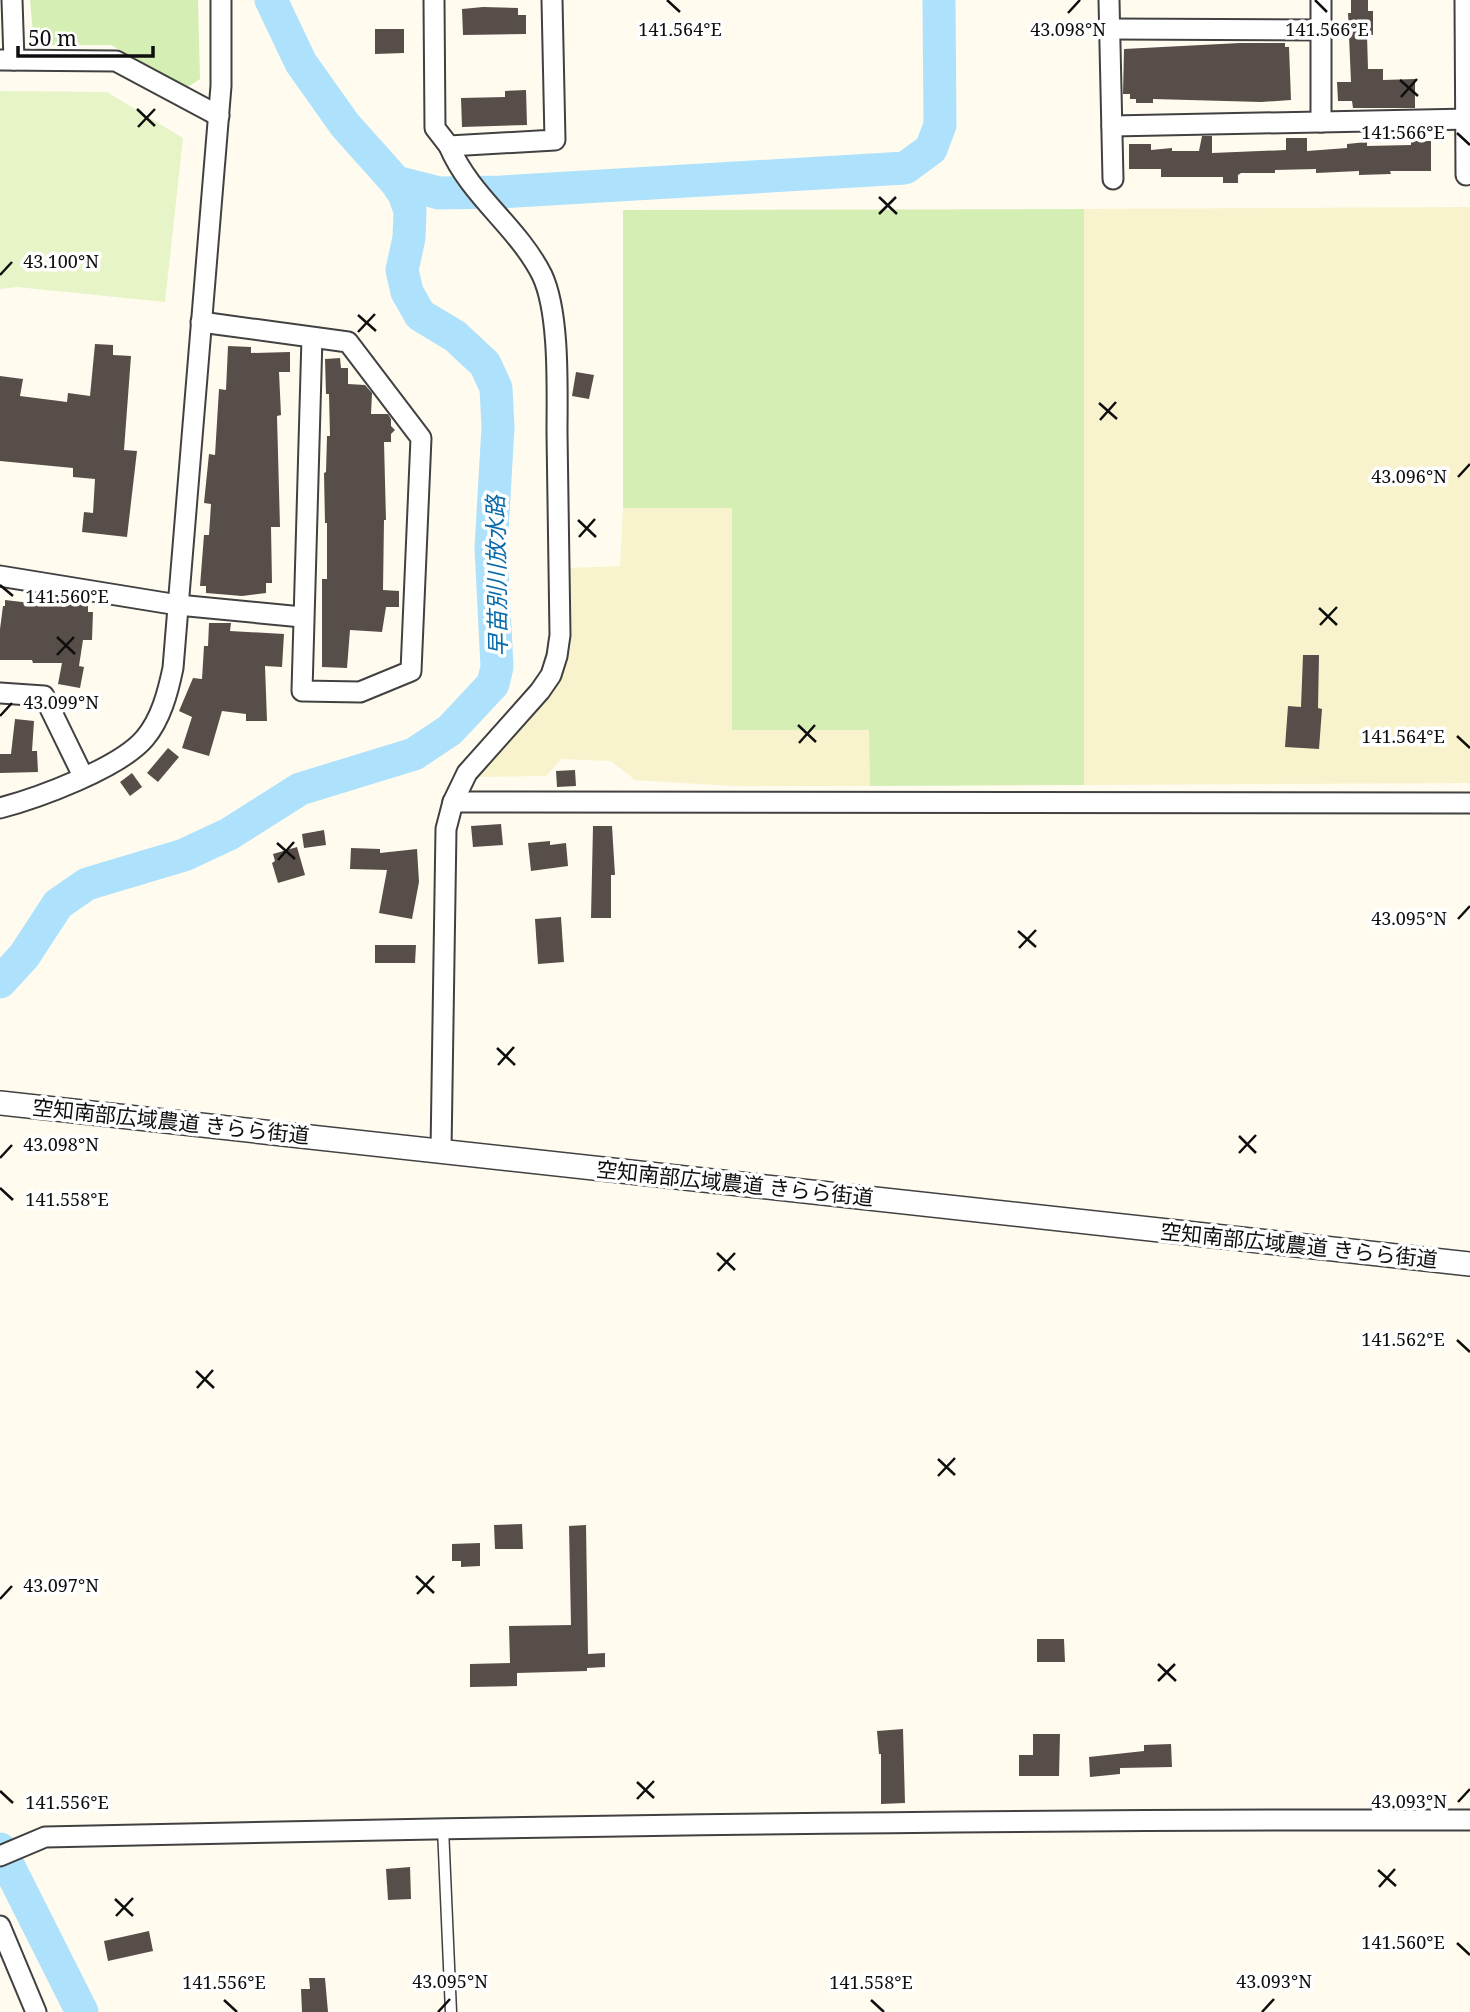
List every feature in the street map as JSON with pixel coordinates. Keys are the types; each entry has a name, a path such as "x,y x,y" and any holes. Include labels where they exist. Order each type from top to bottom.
{"street":[{"path":"12,0 7,60 116,61 219,116"},
{"path":"0,808 38,797 120,759 145,738 168,695 219,116 221,0"},
{"path":"434,0 435,128 484,202 537,267 550,307 556,356 560,635 551,675 467,773 453,802 446,829 441,1151"},
{"path":"449,146 555,140 552,0"},
{"path":"1109,0 1113,179"},
{"path":"1321,0 1321,122"},
{"path":"1465,0 1468,119 1466,175"},
{"path":"1110,29 1321,30"},
{"path":"1112,126 1468,119"},
{"path":"201,322 312,337 348,342 421,438 411,670 360,692 302,691 312,337"},
{"path":"0,576 178,604 302,617"},
{"path":"0,693 44,696 83,776"},
{"path":"453,802 1470,803"},
{"name":"空知南部広域農道 きらら街道","path":"0,1103 1470,1264"},
{"path":"0,1856 45,1837 443,1828 1217,1819 1470,1820"},
{"path":"0,1926 36,2012"}],"lane":[{"path":"443,1828 451,2012"}],"shaded area":[{"path":"1470,207 1470,783 1084,785 1084,209"},
{"path":"623,508 732,508 732,730 870,730 870,786 732,786 635,780 611,761 561,759 546,776 475,777 558,684 571,647 570,568 620,566"}],"green space":[{"path":"30,0 198,0 200,79 186,88 111,45 34,45"},
{"path":"0,91 107,92 183,138 165,302 17,287 0,289"},
{"path":"1084,209 1084,785 870,786 869,730 732,730 732,508 623,508 623,210"}],"building":[{"path":"1351,0 1368,0 1368,11 1373,11 1373,35 1367,35 1368,69 1383,69 1383,80 1415,79 1415,108 1353,108 1352,101 1338,101 1337,82 1351,82 1348,13 1351,13"},
{"path":"518,8 518,15 526,15 526,34 463,35 462,9"},
{"path":"375,29 404,29 404,53 375,54"},
{"path":"1285,43 1285,47 1289,47 1291,100 1261,102 1153,99 1153,103 1136,103 1136,99 1130,99 1130,94 1123,94 1124,49"},
{"path":"526,90 527,125 462,127 461,98 505,97 505,91"},
{"path":"1202,136 1212,136 1212,153 1286,150 1286,138 1307,138 1307,151 1347,148 1347,144 1367,142 1367,146 1411,145 1411,141 1431,141 1431,171 1390,171 1391,174 1359,175 1359,171 1316,173 1316,169 1275,170 1275,173 1241,173 1238,175 1238,183 1223,183 1223,177 1161,177 1161,169 1129,169 1129,144 1151,144 1151,150 1172,148 1172,151 1199,151"},
{"path":"95,344 113,345 113,355 131,356 124,450 137,451 127,537 82,532 84,512 93,513 95,479 73,477 73,468 0,461 0,376 23,379 20,396 67,402 68,393 90,396"},
{"path":"228,346 251,347 251,353 290,352 290,372 279,372 281,415 277,416 280,527 271,527 272,583 266,583 266,593 242,596 206,593 206,586 200,586 204,535 209,535 211,504 204,503 209,454 215,455 219,389 226,390"},
{"path":"340,358 341,368 348,368 348,384 365,385 372,393 371,414 388,414 395,430 391,434 391,442 384,442 386,520 383,590 399,591 399,607 386,607 382,632 350,630 347,668 322,667 322,579 327,579 324,473 327,436 330,436 325,359"},
{"path":"576,372 594,375 589,399 572,396"},
{"path":"5,600 65,607 65,601 88,603 88,612 93,612 92,640 83,640 79,666 84,667 80,688 58,684 62,663 0,660 0,629"},
{"path":"209,623 231,623 230,631 284,634 282,667 265,666 267,721 246,721 246,714 222,711 209,756 182,748 192,717 179,711 193,678 202,679 204,646 208,646"},
{"path":"1303,655 1319,655 1318,708 1322,709 1319,749 1285,747 1288,706 1301,707"},
{"path":"15,719 34,721 32,751 37,751 38,772 0,773 0,754 11,754"},
{"path":"168,748 179,757 158,782 147,773"},
{"path":"575,770 576,786 557,787 556,771"},
{"path":"132,773 142,787 130,796 120,782"},
{"path":"501,824 503,845 473,847 471,826"},
{"path":"593,826 612,826 615,875 611,875 611,918 591,918"},
{"path":"324,830 326,845 304,848 302,834"},
{"path":"550,841 550,845 566,843 568,866 531,871 528,843"},
{"path":"297,847 305,875 278,883 272,863 275,861 273,854"},
{"path":"351,848 380,849 380,853 417,849 419,882 412,919 379,913 387,870 350,869"},
{"path":"561,917 564,962 538,964 535,919"},
{"path":"375,945 416,945 415,963 375,963"},
{"path":"522,1524 523,1549 495,1549 494,1525"},
{"path":"586,1525 588,1654 605,1653 605,1667 587,1668 587,1671 517,1673 517,1686 470,1687 470,1664 510,1663 509,1626 571,1625 569,1526"},
{"path":"480,1543 480,1566 461,1567 461,1561 452,1561 452,1544"},
{"path":"1037,1639 1064,1639 1065,1662 1037,1662"},
{"path":"903,1729 905,1803 881,1804 881,1754 877,1731"},
{"path":"1033,1734 1060,1734 1059,1776 1019,1776 1019,1755 1033,1755"},
{"path":"1171,1744 1172,1767 1120,1768 1120,1774 1090,1777 1089,1757 1144,1751 1144,1745"},
{"path":"410,1867 411,1899 388,1900 386,1869"},
{"path":"149,1931 153,1951 108,1961 104,1941"},
{"path":"309,1978 325,1978 328,2012 302,2012 301,1989 310,1989"}],"waterway":[{"name":"早苗別川放水路","path":"0,982 24,956 58,904 87,884 184,855 229,834 300,789 414,754 450,730 493,684 497,667 491,548 498,427 496,388 485,364 455,336 420,315 407,292 402,270 409,238 410,211 404,194 345,125 301,63 271,0"},
{"path":"396,182 439,193 501,192 905,168 931,149 940,125 939,0"},
{"name":"早苗別川放水路","path":"0,1849 82,2012"}]}
